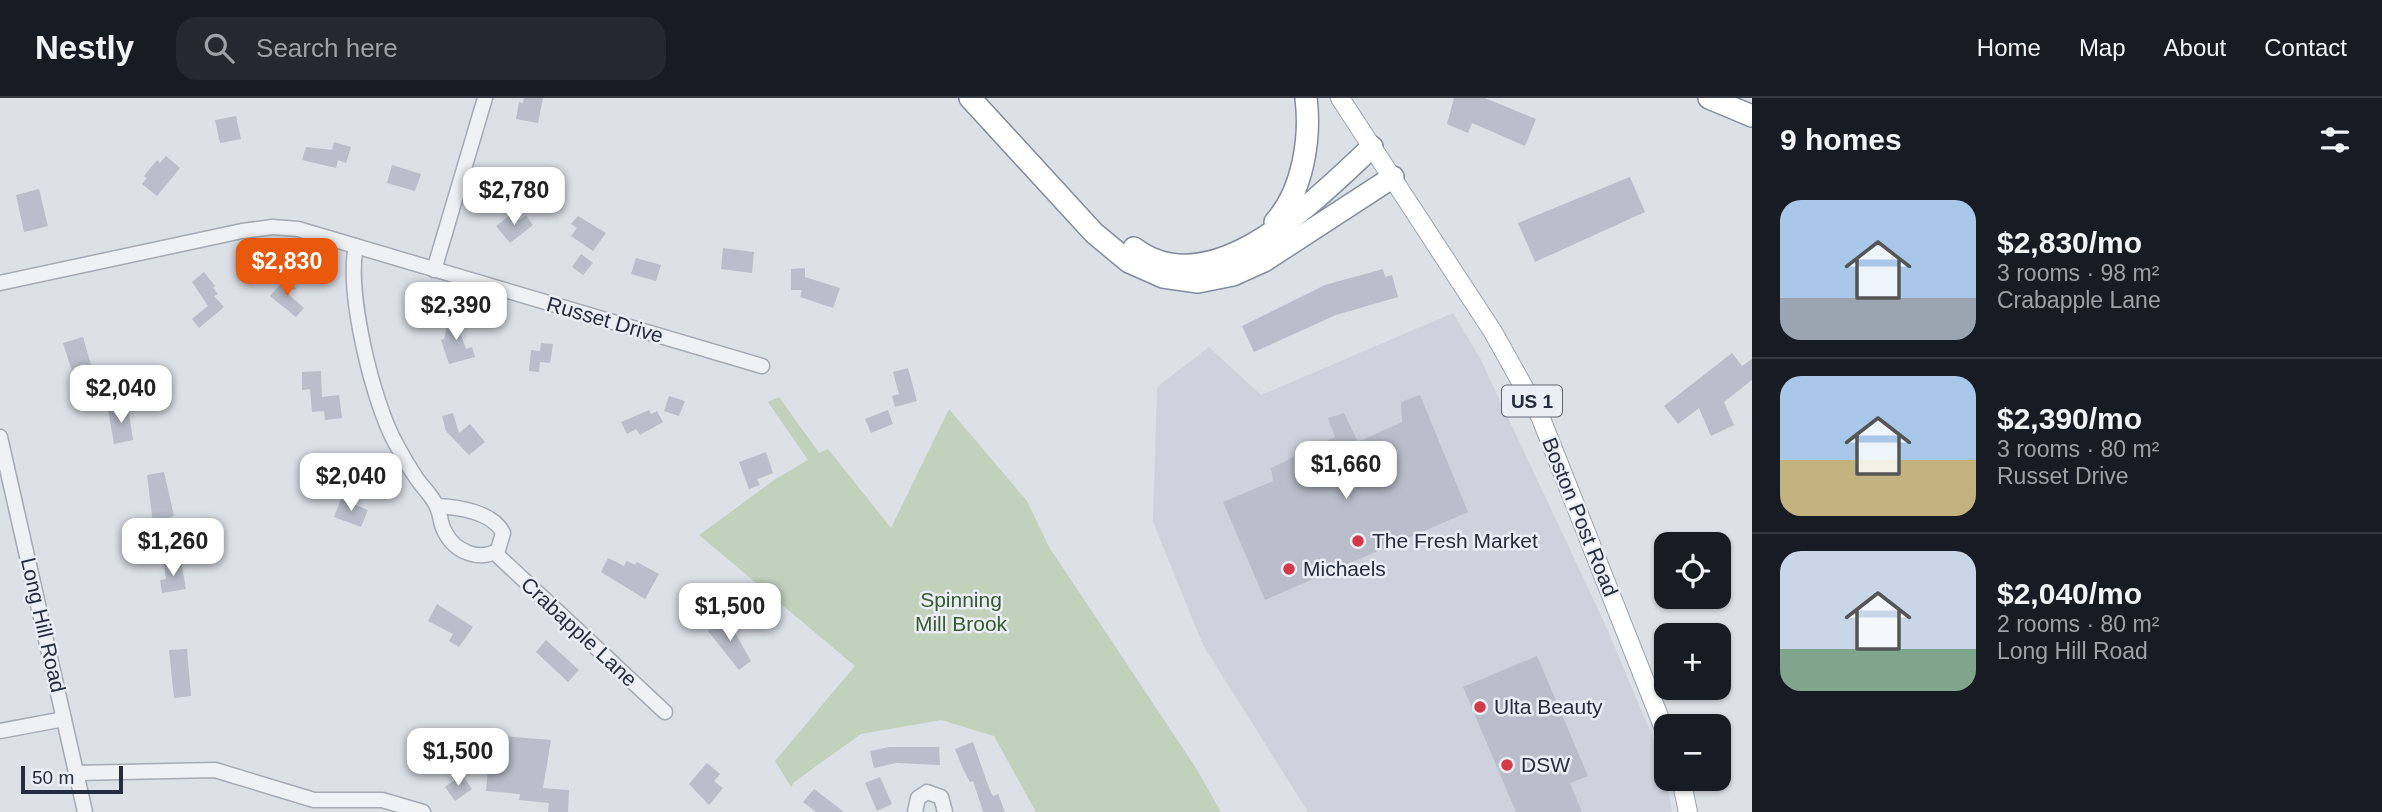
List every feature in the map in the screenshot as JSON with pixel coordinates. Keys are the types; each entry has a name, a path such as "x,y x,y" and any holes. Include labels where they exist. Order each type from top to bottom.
{"highway":[{"path":"970,98 1094,233 1129,262 1163,277 1198,282 1233,275 1264,261 1394,177"},
{"path":"989,98 1111,230 1142,255 1180,265 1218,263 1257,242 1327,188 1372,147"},
{"path":"1257,242 1282,214 1296,188 1305,150 1306,98"},
{"path":"1709,98 1752,116"}],"main road":[{"name":"Boston Post Road","path":"1340,98 1493,332 1540,416 1658,714"},
{"path":"1684,791 1688,812"}],"street":[{"path":"434,270 485,98"},
{"name":"Russet Drive","path":"0,283 273,227 298,229 762,366"},
{"path":"356,246 352,266 356,301 380,404 394,440 413,474 437,506 446,535 463,550 478,556 489,556 502,542 500,527 486,517 437,506"},
{"name":"Long Hill Road","path":"0,437 85,812"},
{"name":"Crabapple Lane","path":"495,552 665,712"},
{"path":"0,731 64,719"},
{"path":"76,772 215,770 314,800 382,800 423,812"},
{"path":"915,812 918,797 927,792 941,797 945,812"}],"shaded area":[{"path":"1453,313 1480,358 1605,624 1654,740 1654,791 1668,791 1672,812 1308,812 1203,645 1153,522 1157,387 1209,347 1261,395"}],"green space":[{"name":"Spinning Mill Brook","path":"779,397 819,453 828,449 891,528 949,409 1027,501 1049,547 1196,768 1221,812 1036,812 994,736 941,720 861,734 794,782 791,787 775,761 855,666 699,535 777,478 808,460 768,402"}],"building":[{"path":"524,98 543,98 538,123 516,119 519,102 523,103"},
{"path":"1454,98 1485,98 1536,119 1525,146 1472,123 1468,133 1447,124"},
{"path":"236,116 241,139 220,143 215,120"},
{"path":"334,142 351,147 346,163 338,160 336,168 302,160 306,147 332,150"},
{"path":"166,156 180,168 157,196 142,184 147,178 144,176 157,160 160,163"},
{"path":"392,165 421,174 415,191 387,183"},
{"path":"1630,177 1645,212 1535,262 1518,223"},
{"path":"39,189 48,226 24,232 16,195"},
{"path":"514,212 520,220 526,215 533,225 510,243 496,226"},
{"path":"578,216 606,233 593,251 571,236 577,228 571,224"},
{"path":"723,248 754,252 752,273 721,269"},
{"path":"581,254 593,263 583,275 572,267"},
{"path":"636,258 661,265 656,281 631,274"},
{"path":"805,268 805,277 840,288 833,308 800,297 802,290 791,290 791,269"},
{"path":"1383,269 1385,277 1392,275 1398,297 1336,315 1254,352 1242,326 1325,285"},
{"path":"204,272 215,286 213,288 218,294 214,296 224,307 199,328 192,319 208,306 192,282"},
{"path":"285,279 297,289 285,291 304,308 296,317 270,296"},
{"path":"450,314 463,317 460,332 466,349 472,347 475,357 449,364 441,340 444,339"},
{"path":"83,337 91,365 72,371 63,343"},
{"path":"541,343 553,344 550,363 540,362 539,372 529,371 531,350 540,351"},
{"path":"1732,353 1742,366 1752,359 1752,380 1724,402 1734,425 1711,436 1699,408 1678,424 1664,406"},
{"path":"908,368 917,401 895,407 892,396 899,394 893,372"},
{"path":"321,371 322,397 339,395 342,418 325,420 324,411 312,412 310,389 302,390 302,372"},
{"path":"1420,395 1468,512 1265,600 1223,502 1273,481 1271,468 1335,437 1328,418 1344,413 1358,442 1402,422 1401,402"},
{"path":"669,396 685,401 679,416 664,411"},
{"path":"128,407 133,440 114,444 108,410"},
{"path":"649,410 651,414 657,411 663,422 640,435 636,429 627,434 621,422"},
{"path":"888,410 893,424 871,433 865,419"},
{"path":"453,413 459,433 470,424 485,442 469,455 446,431 442,416"},
{"path":"766,452 773,473 757,479 760,485 749,489 739,462"},
{"path":"164,472 174,516 153,523 147,475"},
{"path":"341,499 368,510 361,527 334,517"},
{"path":"608,558 624,566 627,561 635,565 637,562 659,574 645,599 601,572"},
{"path":"181,561 186,589 162,593 160,580 166,579 164,564"},
{"path":"437,604 473,627 459,647 449,641 453,634 428,621"},
{"path":"726,617 751,661 739,670 708,631"},
{"path":"546,640 579,670 568,682 536,652"},
{"path":"187,649 191,696 174,698 169,650"},
{"path":"1537,656 1588,776 1570,783 1582,812 1516,812 1463,687"},
{"path":"491,735 551,740 543,788 569,790 568,812 548,812 549,803 519,800 520,794 486,791"},
{"path":"973,742 989,788 993,796 998,794 1005,812 983,812 973,781 970,782 963,769 955,749"},
{"path":"889,747 939,747 940,765 896,763 874,768 870,751"},
{"path":"707,763 720,774 714,781 723,788 709,805 689,784"},
{"path":"462,775 472,789 455,801 445,787"},
{"path":"880,777 892,804 877,811 865,783"},
{"path":"814,789 844,812 816,812 803,802"}],"place":[{"name":"The Fresh Market","path":"1358,541"},
{"name":"Michaels","path":"1289,569"},
{"name":"Ulta Beauty","path":"1480,707"},
{"name":"DSW","path":"1507,765"}]}
